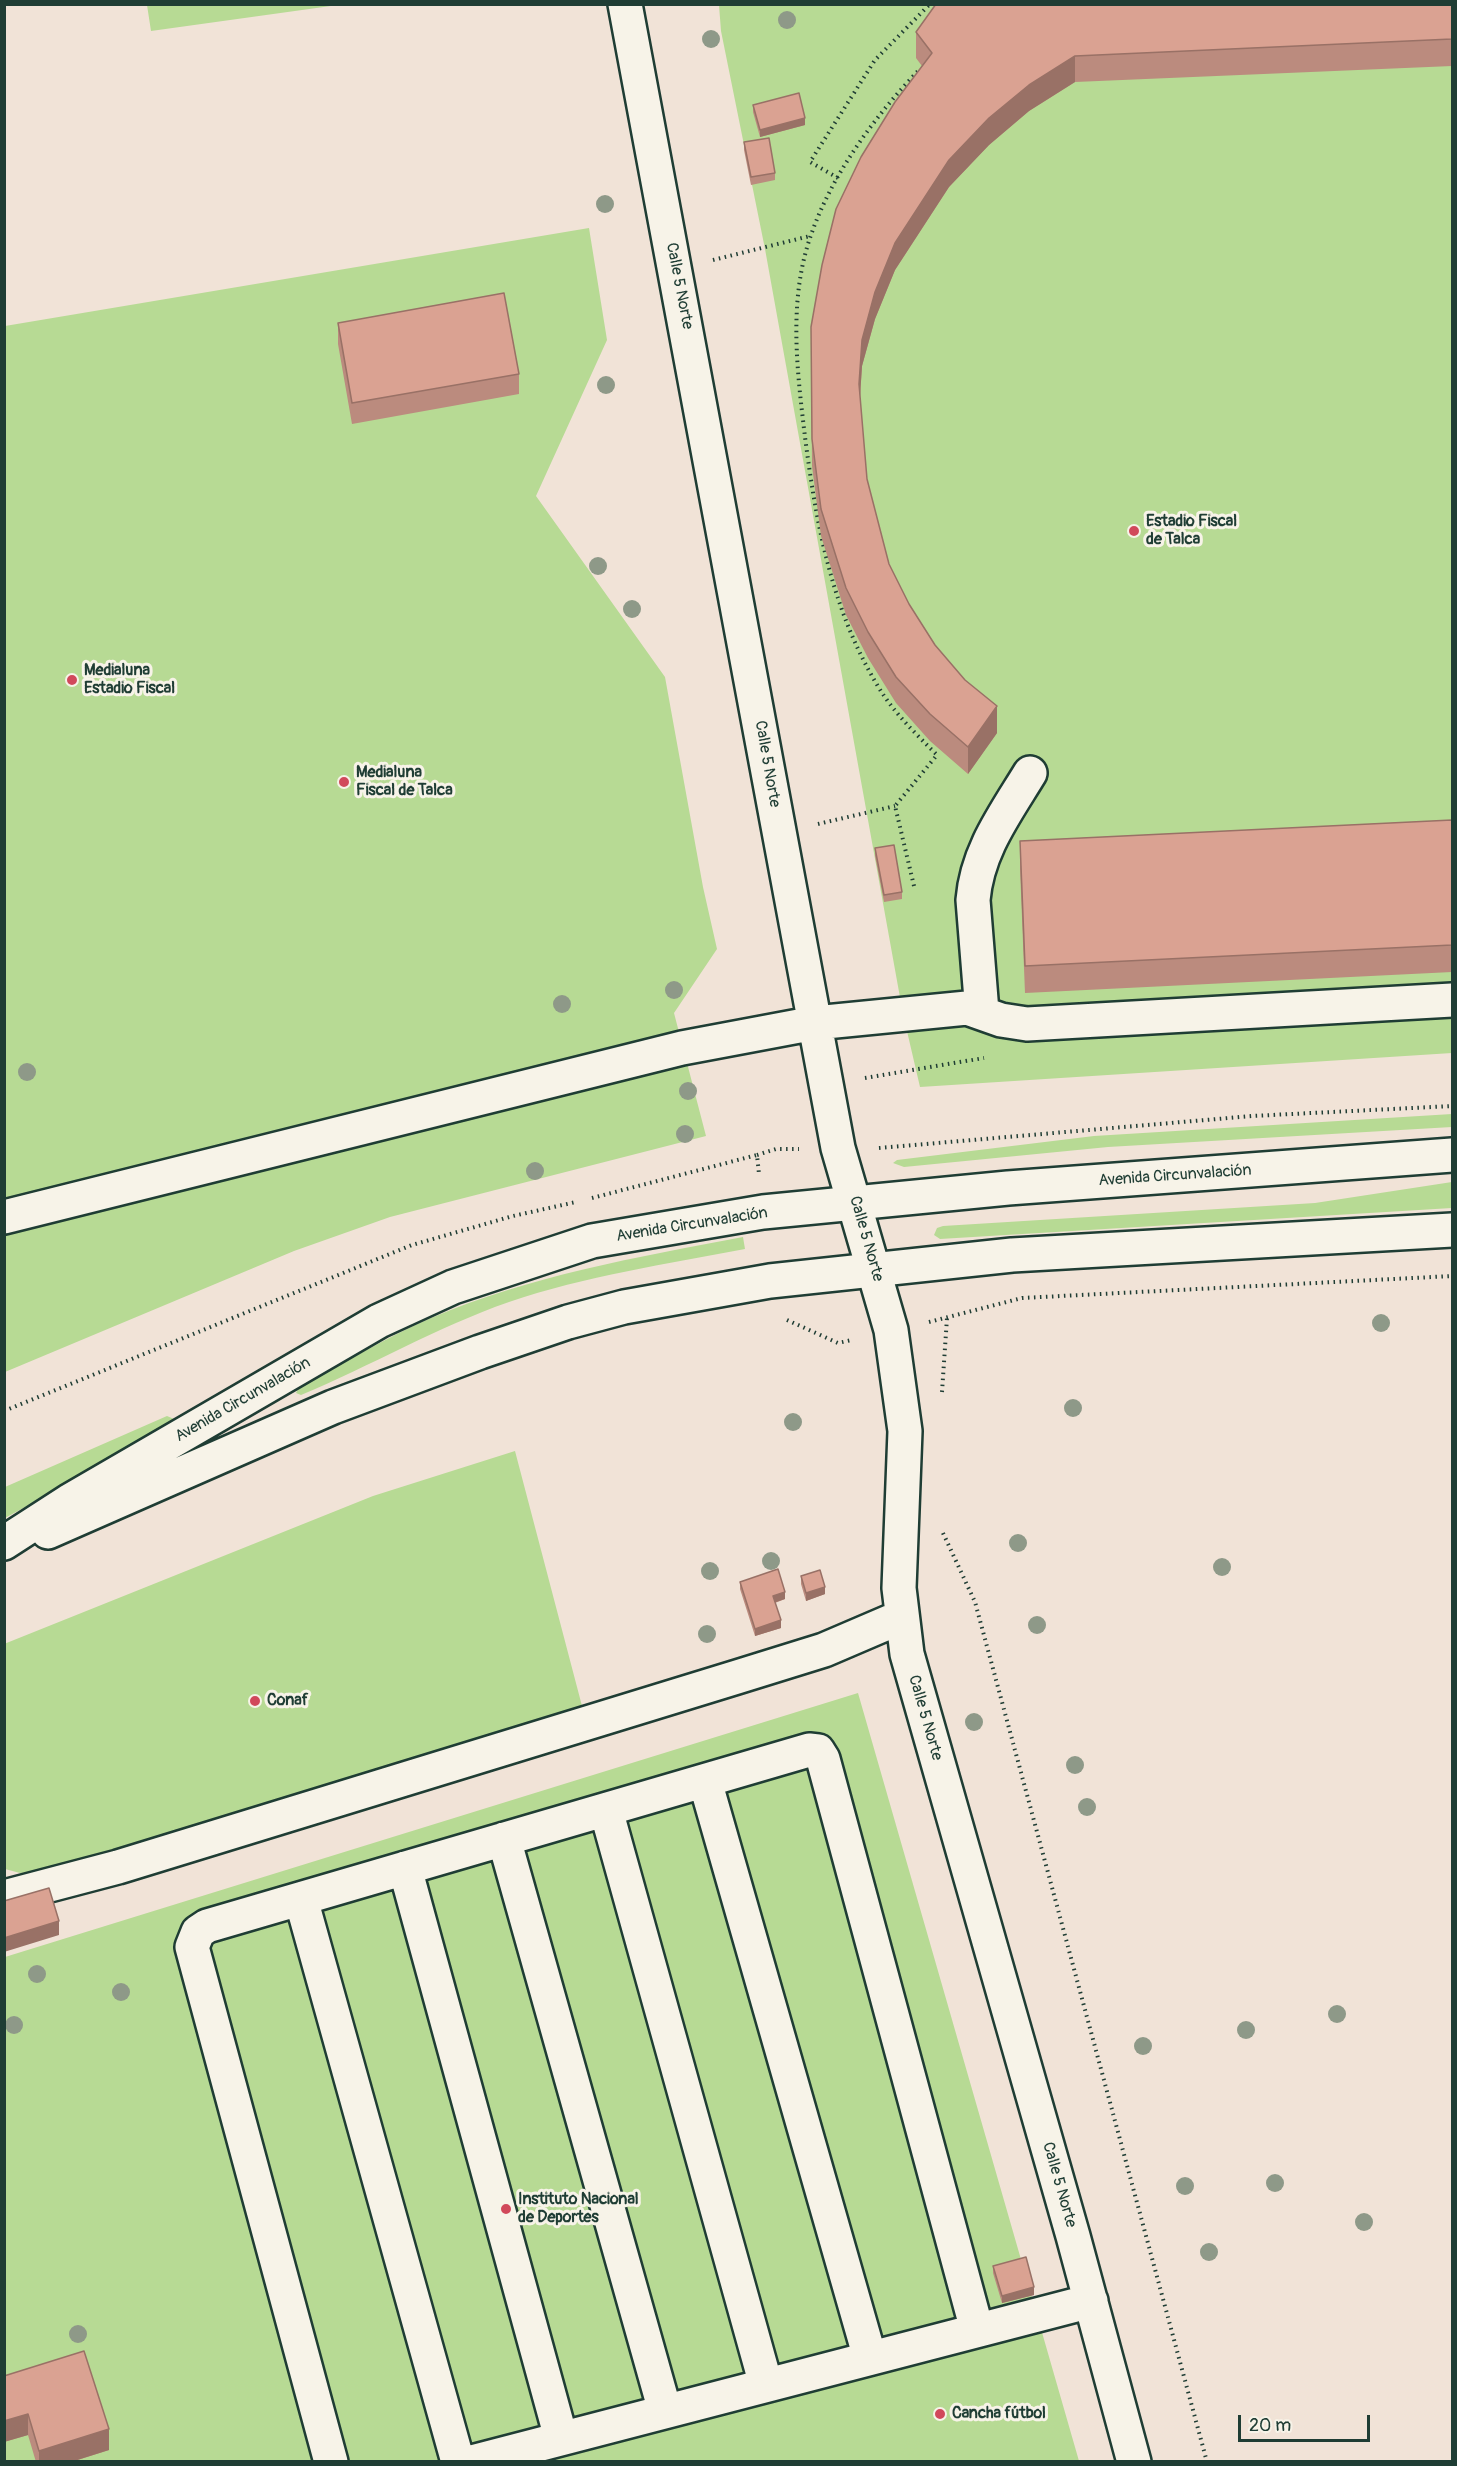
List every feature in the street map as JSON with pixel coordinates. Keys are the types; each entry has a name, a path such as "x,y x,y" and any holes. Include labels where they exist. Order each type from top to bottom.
{"main road":[{"name":"Calle 5 Norte","path":"625,4 838,1148 876,1270 891,1330 906,1461 899,1588 908,1654 1091,2301 1134,2462"},
{"path":"982,1012 974,900 975,882 988,841 1030,773"},
{"path":"4,1217 682,1048 815,1023 967,1008 1001,1020 1027,1024 1452,1000"},
{"name":"Avenida Circunvalación","path":"4,1543 69,1501 378,1321 453,1287 592,1242 763,1212 1008,1188 1452,1155"},
{"path":"4,1548 81,1519 333,1407 480,1352 568,1322 624,1307 770,1281 1012,1255 1452,1230"},
{"path":"4,1898 118,1867 824,1650 902,1617"},
{"path":"332,2462 192,1947 198,1932 207,1926 809,1750 815,1749 821,1754 977,2331"},
{"path":"705,1780 870,2358"},
{"path":"606,1810 766,2385"},
{"path":"504,1839 665,2412"},
{"path":"405,1868 561,2438"},
{"path":"301,1899 458,2462"},
{"path":"472,2462 1091,2301"}],"path":[{"path":"838,178 810,162 875,60 930,4"},
{"path":"812,826 895,806 937,755 895,713 876,684 845,621 825,556 811,483 798,384 798,291 810,236 838,178 877,117 919,70"},
{"path":"703,262 810,236"},
{"path":"895,806 914,886"},
{"path":"864,1078 989,1057 982,1012"},
{"path":"757,1155 776,1149 877,1149 1252,1116 1452,1106"},
{"path":"770,1281 776,1311 782,1317 838,1343 1022,1298 1452,1276"},
{"path":"941,1401 947,1318"},
{"path":"941,1529 975,1602 1207,2462"}],"green space":[{"path":"147,4 338,5 151,31"},
{"name":"Estadio Fiscal de Talca","path":"719,5 1452,5 1452,1053 920,1087 903,1014 765,249 721,31"},
{"name":"Medialuna Fiscal de Talca","path":"589,228 607,340 536,496 665,677 703,887 717,949 674,1013 706,1136 390,1217 294,1251 5,1372 5,326"},
{"path":"1452,1114 1452,1127 1108,1147 904,1167 893,1163 897,1160 1094,1136"},
{"path":"1452,1182 1452,1208 940,1239 934,1235 937,1228 943,1226 1315,1203"},
{"path":"743,1237 745,1249 597,1278 509,1302 456,1323 301,1395 296,1393 298,1389 380,1343 468,1303 584,1269"},
{"path":"167,1416 174,1419 170,1428 5,1518 5,1487"},
{"path":"515,1451 582,1706 50,1872 20,1873 5,1869 4,1644 373,1496"},
{"name":"Instituto Nacional de Deportes","path":"858,1693 1079,2461 5,2462 5,1957"}],"building":[{"path":"936,4 1452,4 1452,39 1075,56 1029,85 989,118 949,160 895,243 875,292 862,340 859,384 867,479 889,564 909,604 935,645 965,680 997,706 968,747 930,714 896,677 868,632 846,588 821,509 812,439 811,327 822,265 836,209 861,157 895,102 932,53 916,32"},
{"path":"799,93 805,118 760,130 753,105"},
{"path":"769,138 775,173 751,177 744,142"},
{"path":"504,293 519,374 352,403 338,323"},
{"path":"1452,820 1452,945 1025,966 1020,841"},
{"path":"894,845 902,892 884,895 875,848"},
{"path":"778,1569 785,1592 773,1596 781,1620 755,1629 740,1582"},
{"path":"820,1570 825,1587 806,1593 801,1576"},
{"path":"49,1888 59,1921 4,1938 4,1901"},
{"path":"1026,2257 1034,2287 1002,2296 993,2266"},
{"path":"84,2351 109,2429 39,2451 28,2414 4,2421 4,2376"}],"place":[{"name":"Estadio Fiscal de Talca","path":"1134,531"},
{"name":"Medialuna Estadio Fiscal","path":"72,680"},
{"name":"Medialuna Fiscal de Talca","path":"344,782"},
{"name":"Conaf","path":"255,1701"},
{"name":"Instituto Nacional de Deportes","path":"506,2209"},
{"name":"Cancha fútbol","path":"940,2414"}]}
